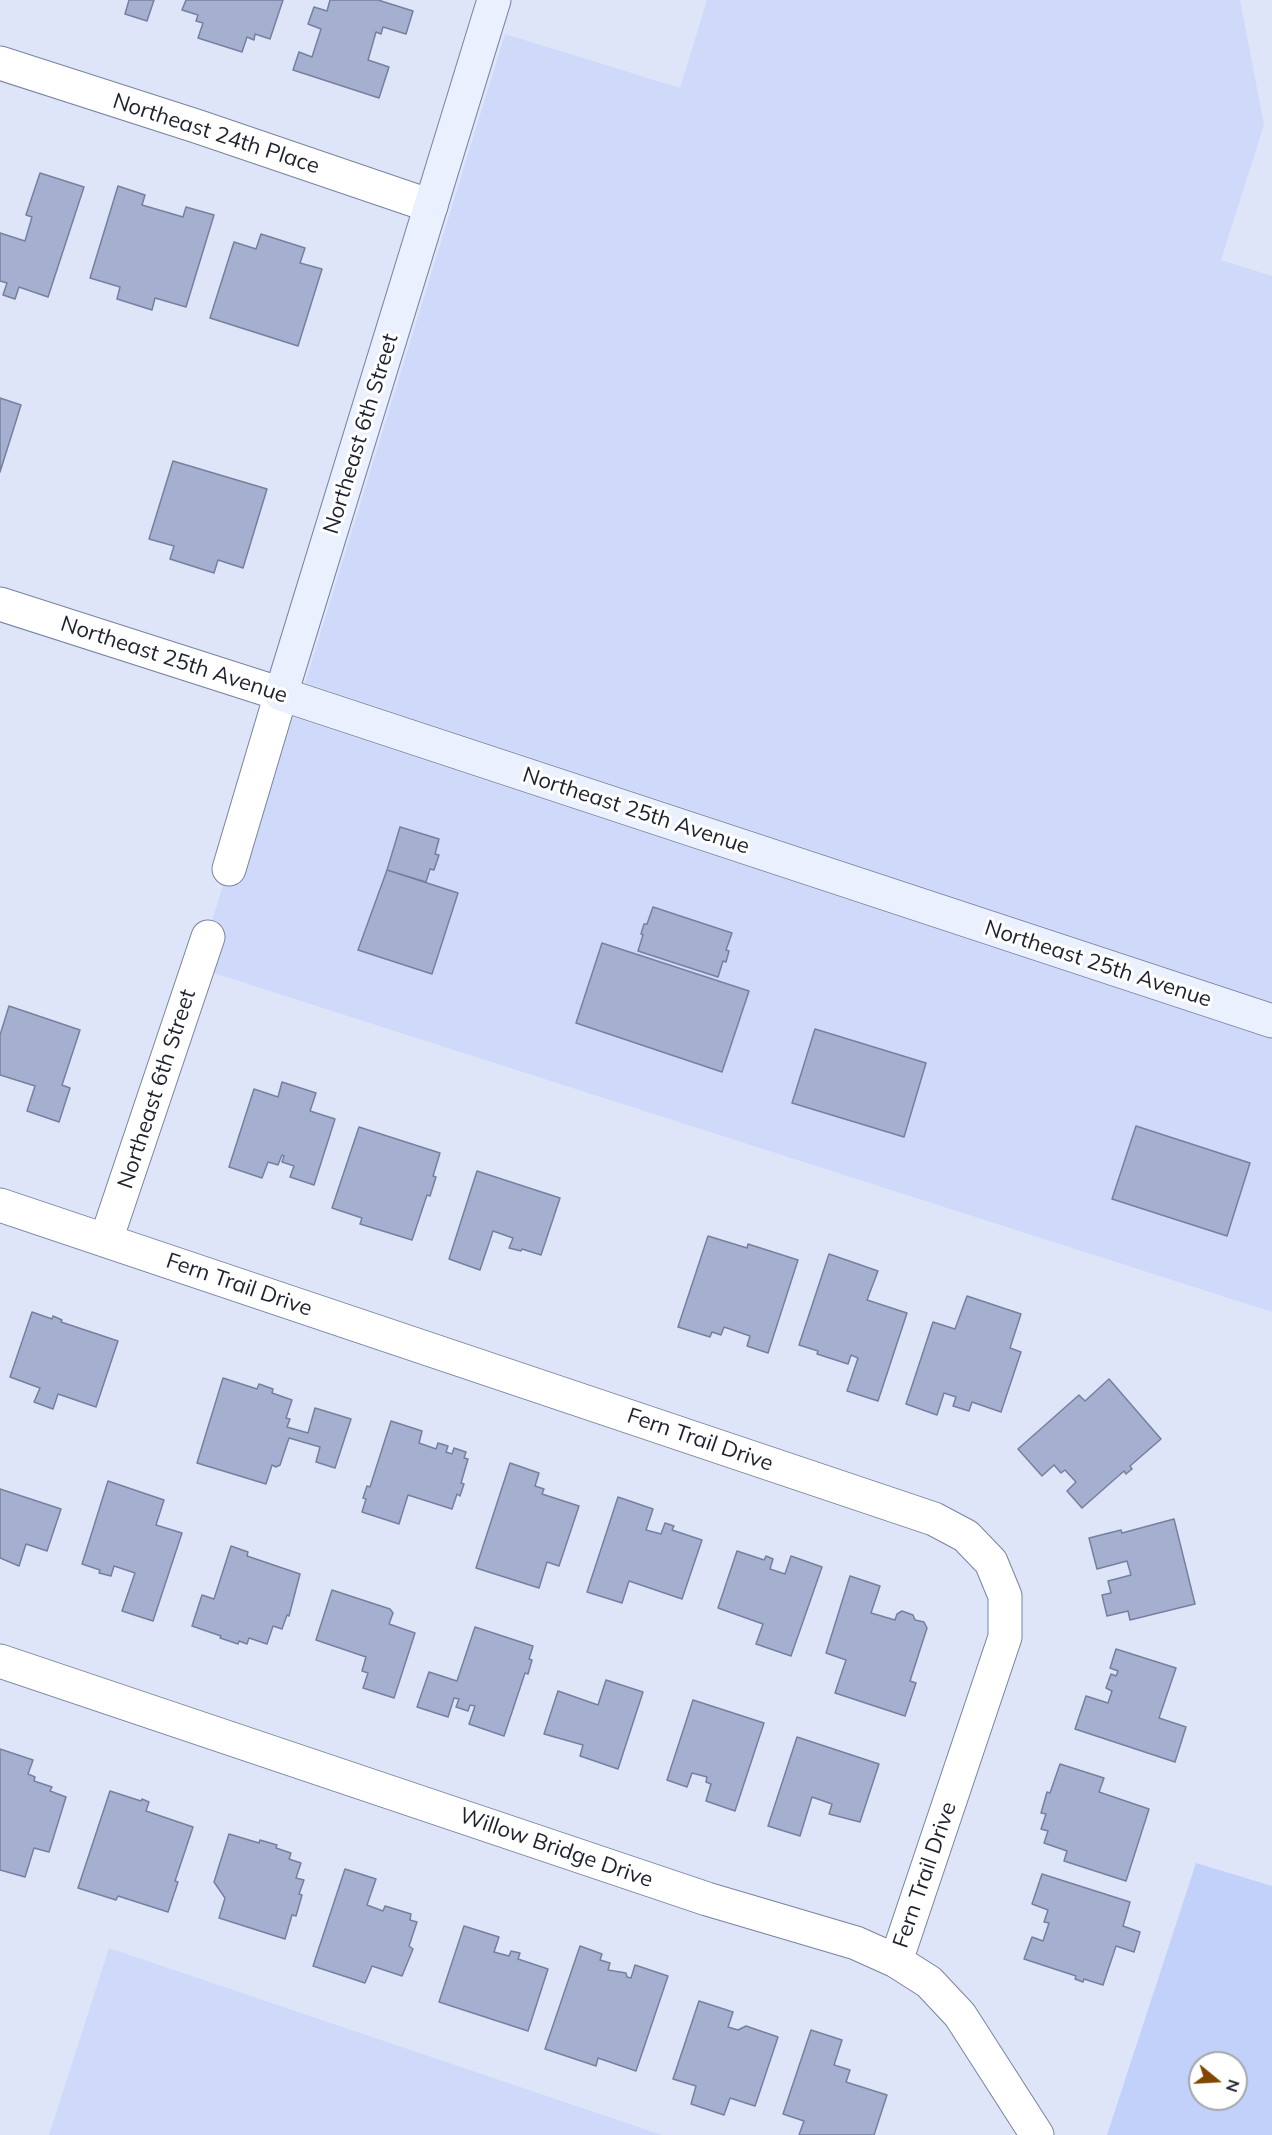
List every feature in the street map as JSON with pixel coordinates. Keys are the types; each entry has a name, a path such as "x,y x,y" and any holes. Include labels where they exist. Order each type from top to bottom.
{"street":[{"name":"Northeast 6th Street","path":"230,868 281,694 494,0"},
{"name":"Northeast 24th Place","path":"0,63 199,127 431,206"},
{"name":"Northeast 25th Avenue","path":"0,603 1272,1021"},
{"name":"Northeast 6th Street","path":"106,1240 208,937"},
{"name":"Fern Trail Drive","path":"0,1205 934,1519 966,1536 991,1562 1005,1596 1005,1637 896,1960"},
{"name":"Willow Bridge Drive","path":"0,1661 707,1899 856,1943 896,1960 929,1982 960,2015 1037,2135"}],"shaded area":[{"path":"707,0 1240,0 1264,125 1221,260 1272,276 1272,1002 305,683 505,34 680,88"},
{"path":"275,711 1272,1039 1272,1312 198,968"},
{"path":"1196,1863 1272,1886 1272,2135 1107,2135"},
{"path":"109,1948 662,2135 49,2135"}],"building":[{"path":"129,0 154,0 147,21 125,14"},
{"path":"186,0 283,0 270,39 255,34 254,40 247,37 242,52 198,38 203,23 196,21 198,15 182,10"},
{"path":"330,0 378,0 413,11 406,34 383,27 381,34 376,32 368,60 389,67 379,98 293,70 299,52 312,57 321,29 308,24 314,7 327,11"},
{"path":"40,173 84,187 48,297 19,287 15,299 3,295 7,283 0,281 0,233 25,241 32,217 26,215"},
{"path":"118,186 145,195 142,205 183,217 186,207 214,215 186,307 155,298 152,310 117,299 120,287 90,278"},
{"path":"261,234 305,248 300,263 322,269 298,346 210,318 234,242 256,249"},
{"path":"0,398 21,405 0,472"},
{"path":"173,461 267,489 243,568 218,560 214,573 170,559 174,546 149,539"},
{"path":"400,827 439,839 435,854 439,855 434,870 430,869 426,882 387,870"},
{"path":"387,870 458,893 432,974 358,950"},
{"path":"653,907 732,933 726,950 729,951 726,962 723,961 718,977 638,951 644,924 647,924"},
{"path":"602,943 749,991 722,1072 576,1023"},
{"path":"9,1006 80,1030 62,1085 70,1088 59,1122 27,1111 35,1086 0,1075 0,1035"},
{"path":"815,1029 926,1063 904,1137 792,1103"},
{"path":"282,1082 316,1093 310,1111 335,1119 314,1185 290,1177 294,1166 282,1162 284,1156 282,1155 278,1165 268,1162 262,1178 229,1167 254,1089 278,1097"},
{"path":"1136,1126 1250,1163 1227,1236 1112,1199"},
{"path":"359,1127 440,1153 430,1196 427,1195 412,1240 360,1224 362,1218 332,1208"},
{"path":"477,1171 560,1198 541,1255 522,1249 521,1251 509,1248 513,1238 493,1231 480,1270 449,1259"},
{"path":"708,1236 747,1248 748,1244 798,1260 768,1353 747,1346 750,1336 724,1327 721,1335 712,1332 710,1337 678,1327"},
{"path":"829,1254 878,1271 867,1300 907,1313 878,1401 847,1391 858,1358 851,1355 848,1364 817,1354 818,1351 799,1345"},
{"path":"967,1296 1021,1314 1010,1348 1021,1352 1001,1412 972,1402 969,1411 953,1406 956,1397 944,1393 937,1415 906,1404 933,1322 955,1329"},
{"path":"32,1312 52,1319 53,1316 62,1320 61,1322 118,1341 96,1407 58,1394 53,1409 34,1402 40,1388 10,1377"},
{"path":"223,1378 257,1389 259,1384 273,1389 272,1393 292,1400 286,1418 290,1419 287,1427 308,1433 315,1408 351,1419 335,1468 316,1462 320,1447 289,1438 280,1465 276,1467 272,1465 266,1484 197,1463"},
{"path":"1109,1379 1161,1439 1130,1466 1132,1469 1126,1474 1124,1471 1082,1508 1067,1491 1076,1482 1065,1470 1061,1473 1054,1465 1042,1476 1018,1449 1079,1395 1085,1401"},
{"path":"391,1421 422,1431 419,1443 436,1449 438,1443 448,1446 446,1452 452,1454 454,1448 466,1452 464,1458 468,1459 461,1483 464,1484 460,1496 457,1494 452,1509 408,1495 399,1524 362,1512 366,1499 363,1498 367,1486 370,1487"},
{"path":"510,1463 539,1473 535,1486 544,1489 542,1494 579,1506 559,1566 547,1562 539,1588 476,1568"},
{"path":"108,1481 164,1500 156,1525 182,1533 153,1621 122,1611 135,1573 114,1566 111,1576 99,1573 100,1570 82,1564"},
{"path":"0,1489 61,1509 47,1551 26,1544 19,1566 0,1558"},
{"path":"618,1497 653,1509 646,1530 661,1534 665,1523 674,1526 672,1530 702,1540 682,1599 629,1581 622,1603 587,1592"},
{"path":"1174,1519 1195,1604 1130,1620 1128,1611 1107,1616 1102,1595 1111,1593 1108,1581 1131,1575 1127,1561 1097,1569 1089,1538 1121,1530 1122,1533"},
{"path":"231,1546 248,1552 247,1556 300,1574 289,1616 287,1615 282,1629 273,1626 267,1644 249,1638 247,1644 239,1641 238,1644 192,1626 202,1595 214,1599"},
{"path":"737,1551 764,1560 766,1556 773,1559 770,1569 785,1574 791,1556 822,1567 791,1656 756,1644 763,1624 718,1608"},
{"path":"850,1576 880,1586 871,1613 895,1620 897,1614 902,1611 913,1615 915,1620 924,1622 927,1628 910,1681 916,1683 905,1716 835,1693 846,1660 826,1653"},
{"path":"332,1590 390,1609 393,1613 389,1624 415,1633 394,1698 363,1688 368,1673 362,1671 366,1657 316,1640"},
{"path":"475,1627 533,1646 528,1674 525,1673 504,1736 469,1724 475,1706 470,1705 468,1711 456,1707 459,1699 454,1698 448,1717 417,1707 429,1672 457,1681"},
{"path":"1116,1649 1176,1668 1159,1718 1186,1727 1175,1762 1075,1729 1086,1696 1108,1703 1112,1691 1106,1688 1111,1674 1116,1676 1118,1671 1110,1668"},
{"path":"606,1680 643,1692 618,1769 580,1756 583,1745 544,1734 558,1691 598,1705"},
{"path":"693,1700 764,1723 735,1811 706,1801 711,1784 706,1782 707,1777 692,1773 687,1787 667,1780"},
{"path":"797,1737 879,1764 860,1822 829,1814 832,1804 812,1797 800,1836 768,1826"},
{"path":"0,1749 33,1760 28,1774 35,1777 34,1781 52,1787 50,1791 66,1797 49,1852 34,1848 25,1877 0,1870"},
{"path":"1060,1764 1104,1778 1099,1792 1149,1809 1126,1881 1064,1861 1067,1851 1044,1843 1048,1831 1041,1829 1046,1814 1041,1813 1047,1792 1050,1793"},
{"path":"110,1791 149,1802 146,1811 193,1827 175,1881 178,1882 168,1912 118,1896 116,1900 78,1888"},
{"path":"229,1834 259,1843 260,1840 277,1845 276,1848 291,1853 289,1859 301,1863 296,1878 304,1880 299,1894 302,1895 296,1916 292,1915 285,1939 219,1918 225,1898 214,1882"},
{"path":"345,1869 376,1879 367,1905 383,1911 385,1906 411,1914 410,1920 417,1922 409,1946 413,1949 402,1976 372,1966 365,1983 313,1966"},
{"path":"1042,1874 1130,1902 1123,1926 1140,1932 1134,1952 1116,1946 1103,1985 1084,1979 1083,1982 1075,1979 1076,1976 1024,1959 1032,1937 1043,1941 1049,1923 1044,1922 1048,1910 1032,1904"},
{"path":"464,1926 499,1937 494,1952 509,1956 511,1951 520,1953 518,1959 548,1969 528,2031 439,2002"},
{"path":"580,1946 602,1954 600,1960 610,1963 608,1970 626,1973 627,1977 631,1978 635,1965 668,1976 636,2071 598,2058 596,2066 545,2049"},
{"path":"699,2001 733,2012 728,2027 738,2030 746,2026 778,2037 755,2106 730,2098 724,2115 691,2104 696,2086 673,2079"},
{"path":"811,2030 842,2040 834,2065 850,2070 846,2082 887,2095 874,2135 799,2135 804,2121 783,2114"}]}
